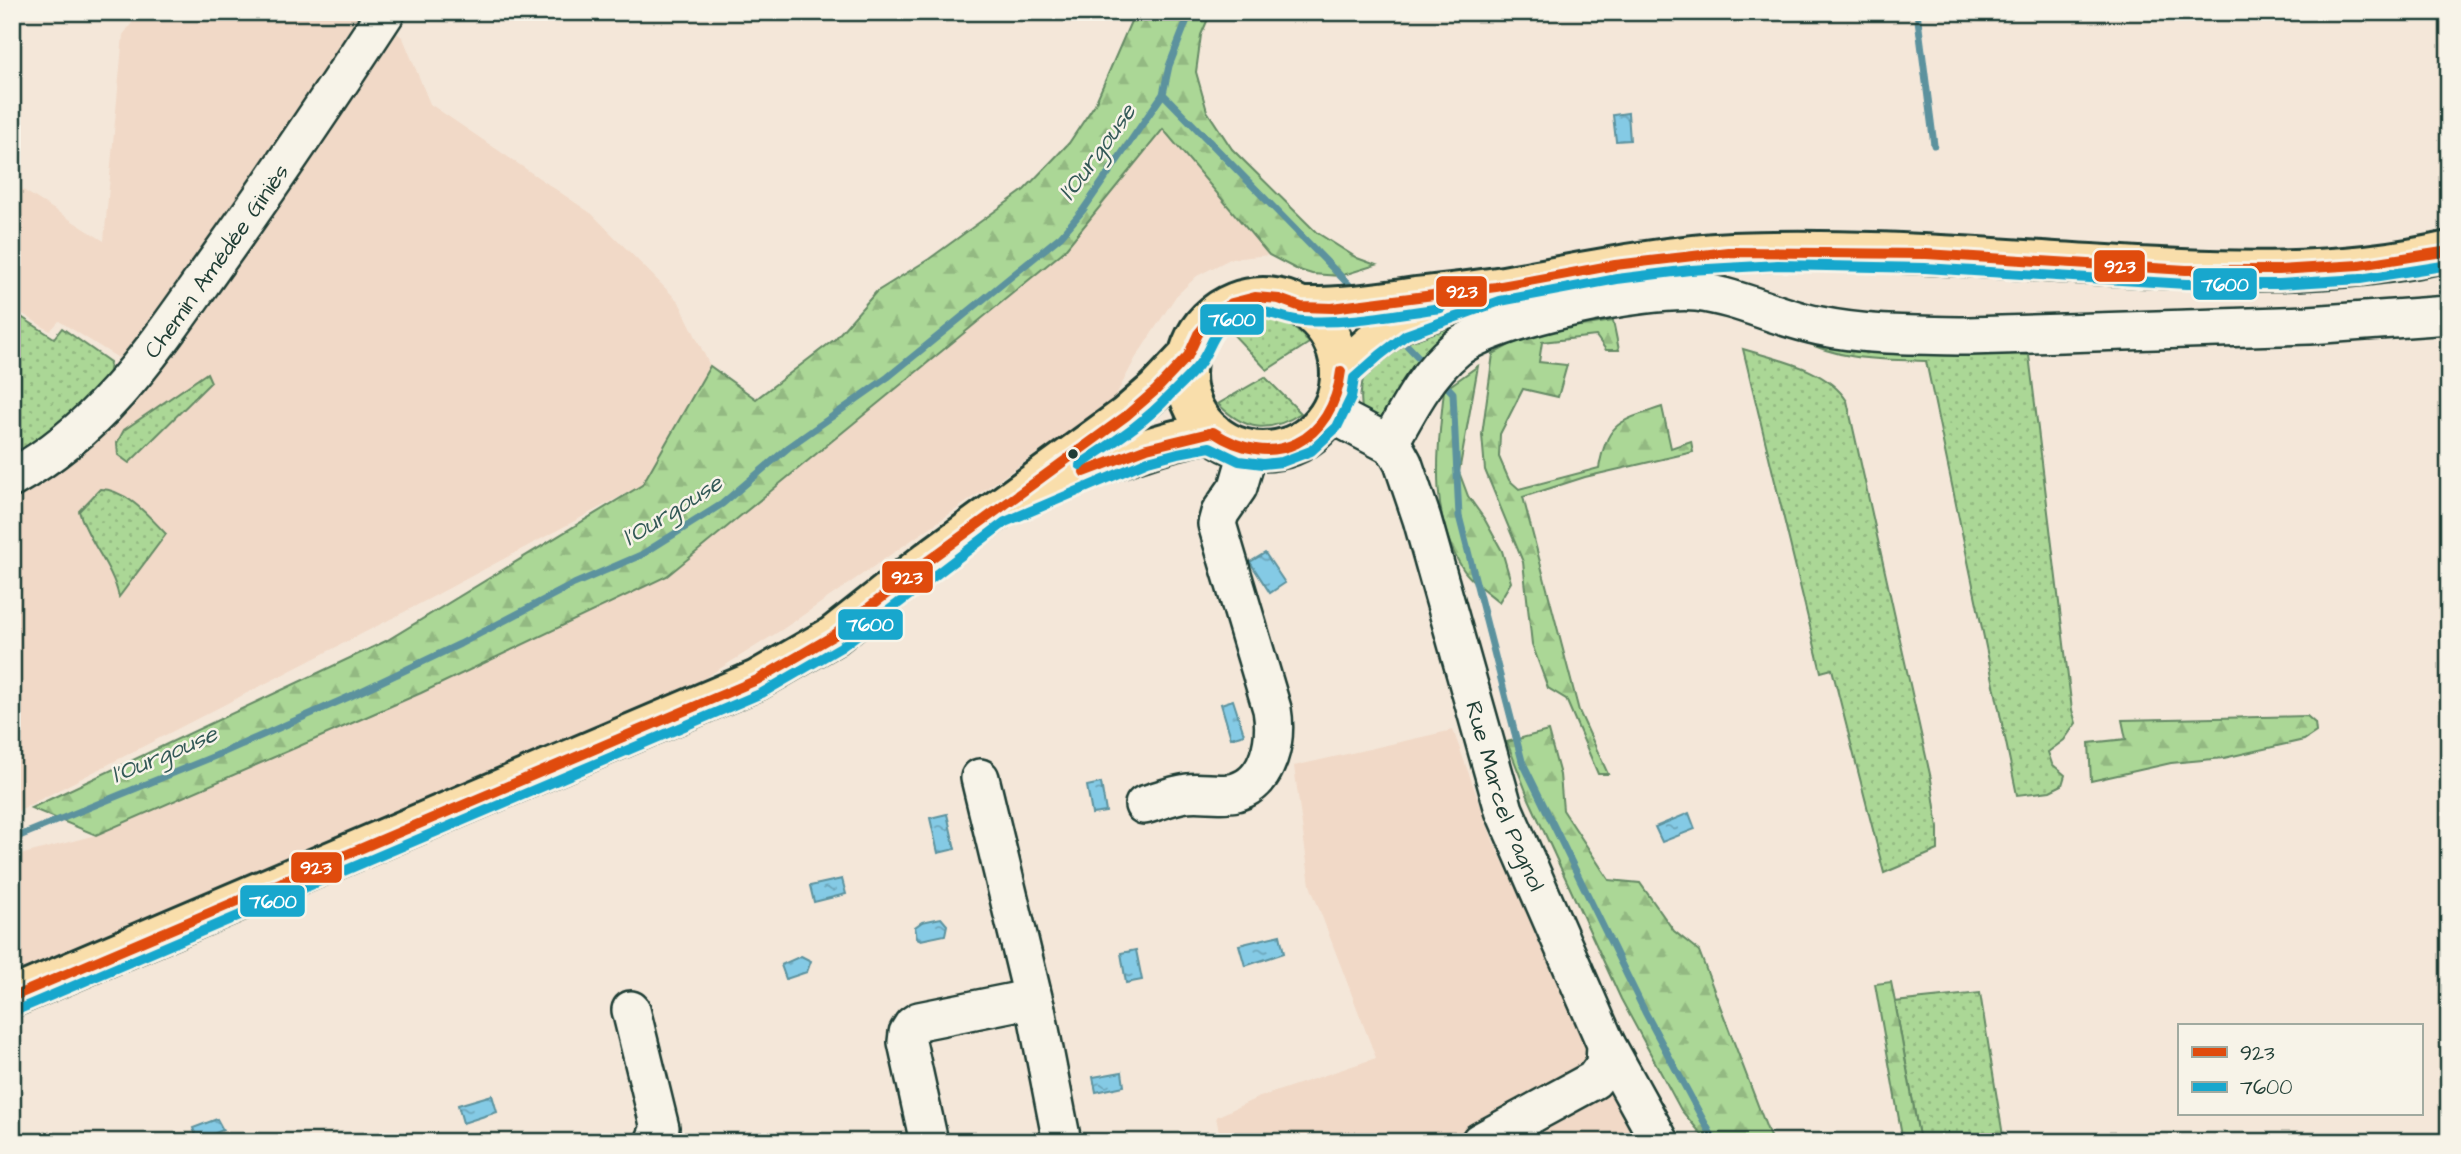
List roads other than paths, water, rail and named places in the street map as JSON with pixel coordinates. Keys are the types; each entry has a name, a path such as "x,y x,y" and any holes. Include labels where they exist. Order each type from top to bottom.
{"main road":[{"path":"12,997 757,680 832,636 1126,416 1156,390 1188,356 1198,334 1213,316 1233,303 1255,297 1279,299 1301,307 1332,308 1496,287 1615,265 1741,252 1926,254 2186,270 2279,270 2359,265 2449,251"},
{"path":"1340,370 1399,323 1496,287"},
{"path":"1188,356 1186,377 1190,398 1199,417 1213,432 1230,443 1249,449 1268,451 1287,447 1319,428 1330,412 1338,392 1340,370 1335,345 1321,323 1301,307"},
{"path":"998,510 1143,448 1213,432"}],"street":[{"name":"Chemin Amédée Giniès","path":"12,478 73,436 107,405 139,370 292,155 386,12"},
{"path":"1330,412 1389,444 1430,376 1457,349 1473,338 1507,324 1548,313 1658,293 1693,292 1715,295 1818,326 1852,331 1969,336 2295,326 2449,315"},
{"name":"Rue Marcel Pagnol","path":"1389,444 1403,463 1419,507 1504,810 1606,1044 1660,1142"},
{"path":"1144,804 1183,793 1225,793 1242,789 1257,776 1272,749 1275,731 1272,709 1217,524 1220,513 1238,487 1249,449"},
{"path":"980,778 1036,1009 1062,1142"},
{"path":"929,1142 907,1042 908,1032 913,1025 919,1021 1019,1001 1036,1009"},
{"path":"632,1010 660,1128 654,1142"},
{"path":"1480,1142 1594,1080 1605,1065 1606,1044"}],"water":[{"path":"1628,113 1630,140 1616,141 1613,115"},
{"path":"1265,553 1285,583 1270,593 1250,562"},
{"path":"1233,700 1244,734 1231,738 1221,704"},
{"path":"1101,783 1106,812 1092,814 1087,786"},
{"path":"1689,813 1695,829 1662,842 1655,827"},
{"path":"947,814 955,849 938,853 930,818"},
{"path":"842,879 846,894 814,902 810,886"},
{"path":"941,918 947,925 945,935 921,940 917,938 915,927 922,922"},
{"path":"1280,935 1284,953 1245,966 1239,945"},
{"path":"1136,950 1142,980 1126,983 1121,953"},
{"path":"801,956 811,961 807,972 786,979 781,965"},
{"path":"1122,1072 1124,1086 1096,1092 1093,1077"},
{"path":"492,1095 497,1112 463,1123 458,1105"},
{"path":"217,1119 223,1130 201,1139 197,1138 193,1128"}],"waterway":[{"name":"l'Ourgouse","path":"12,839 215,756 351,696 460,644 574,584 641,555 722,504 789,447 888,377 1061,236 1083,210 1163,94 1169,66 1187,20 1193,12"},
{"path":"1917,12 1934,145"},
{"path":"1163,94 1356,292"},
{"path":"1398,336 1427,366"},
{"path":"1440,379 1453,393 1459,516 1522,761 1645,1012 1715,1142"}]}
